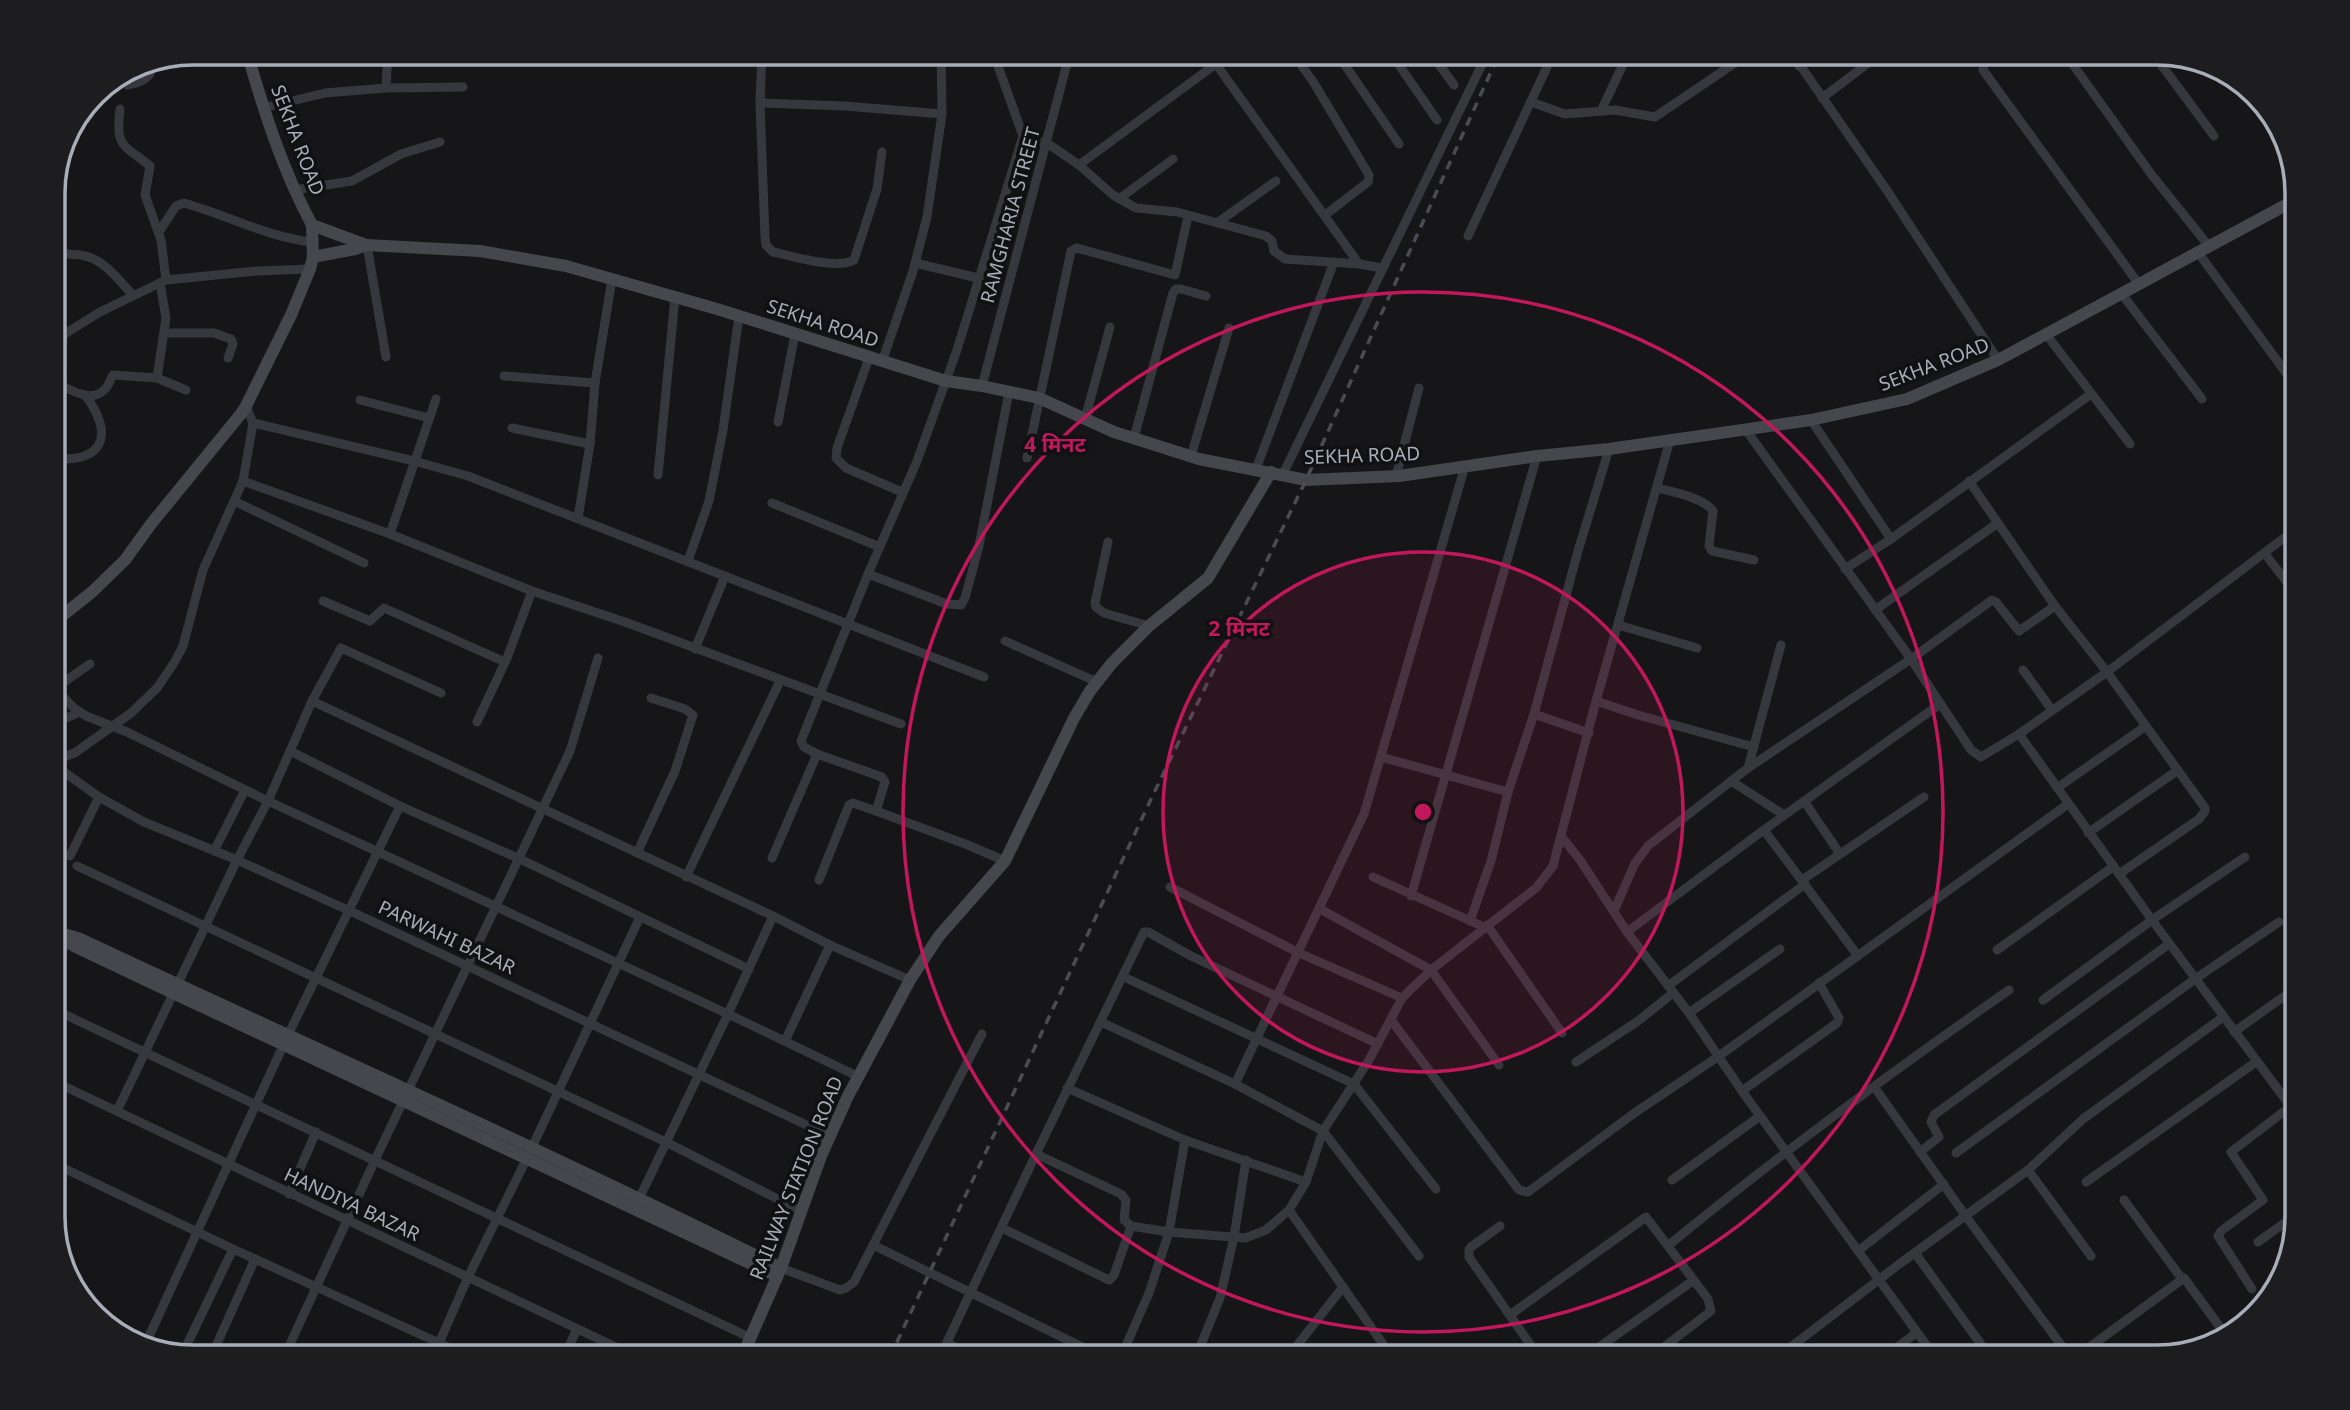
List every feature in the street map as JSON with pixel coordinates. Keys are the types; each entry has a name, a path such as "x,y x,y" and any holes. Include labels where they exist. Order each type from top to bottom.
{"street":[{"name":"SEKHA ROAD","path":"251,65 263,108 294,190 312,225 366,245 480,251 566,267 738,316 946,382 982,386 1039,398 1134,438 1191,456 1306,480 1396,476 1537,456 1609,449 1811,420 1907,399 1998,360 2285,204"},
{"path":"386,88 387,65"},
{"path":"761,65 760,103 765,237 766,245 773,252 835,264 849,263 856,259 877,189 882,152"},
{"path":"882,362 915,263 927,217 942,114 941,65"},
{"path":"876,811 885,782 882,777 817,754 803,747 801,741 917,461 946,382 1023,136 998,65"},
{"name":"RAMGHARIA STREET","path":"982,386 1067,65"},
{"path":"1079,165 1215,65"},
{"path":"1217,65 1359,264"},
{"path":"1301,65 1369,174 1368,182 1325,215"},
{"path":"1348,65 1399,144"},
{"path":"1399,65 1437,120"},
{"path":"1439,65 1454,85"},
{"path":"1277,473 1482,65"},
{"path":"1468,236 1548,65"},
{"path":"1601,111 1623,65"},
{"path":"1531,102 1564,114 1615,110 1651,117 1660,115 1732,65"},
{"path":"1822,98 1863,65"},
{"path":"1984,65 1983,70 2138,283"},
{"path":"2073,65 2285,370"},
{"path":"2162,65 2214,136"},
{"path":"1799,66 1886,189 1998,360"},
{"path":"127,85 147,78 152,72"},
{"path":"263,108 325,93 386,88 463,87"},
{"path":"760,103 845,106 942,114"},
{"path":"120,109 118,130 124,144 131,153 150,166 145,195 159,232 166,313 158,378"},
{"path":"1023,136 1047,143 1079,165 1119,199 1136,208 1188,216 1269,238 1274,251 1285,259 1382,268"},
{"path":"294,190 352,181 401,154 440,142"},
{"path":"1119,199 1173,159"},
{"path":"1217,223 1276,181"},
{"path":"159,232 176,206 184,203 231,217 271,234 312,242"},
{"path":"1027,458 1071,251 1077,248 1175,275 1188,216"},
{"path":"65,613 125,560 246,406 311,263 312,225"},
{"name":"SEKHA ROAD","path":"311,263 366,245"},
{"path":"366,245 386,357"},
{"path":"65,256 79,255 93,258 133,295"},
{"path":"1256,469 1334,262"},
{"path":"65,331 163,281 311,263"},
{"path":"915,263 978,278"},
{"path":"578,518 590,444 595,383 612,279"},
{"path":"1134,438 1173,293 1176,289 1181,289 1206,296"},
{"path":"2120,293 2202,399"},
{"path":"658,475 675,297"},
{"path":"688,561 709,501 723,430 738,316"},
{"path":"1086,419 1111,327"},
{"path":"1191,456 1229,328"},
{"path":"165,333 214,333 230,339 233,344 228,358"},
{"path":"778,422 795,334"},
{"path":"2046,334 2130,444"},
{"path":"869,358 836,448 836,458 839,464 846,468 902,492"},
{"path":"65,387 85,395 102,392 113,375 158,378 186,390"},
{"path":"504,376 595,383"},
{"path":"1396,476 1419,388"},
{"path":"868,574 947,604 961,606 979,546 1009,392"},
{"path":"1845,569 1891,539 2091,394"},
{"path":"65,458 89,455 98,446 101,437 102,422 85,395"},
{"path":"390,534 436,399"},
{"path":"360,400 429,418"},
{"path":"65,757 114,727 144,702 167,675 183,646 204,570 243,481 253,423 246,406"},
{"path":"1811,420 1891,539"},
{"path":"253,423 468,476 984,677"},
{"path":"512,428 590,444"},
{"path":"1746,430 1978,757 1984,757 2019,734 2106,672 2285,538"},
{"path":"1036,1154 1121,1194 1126,1200 1124,1220 1131,1226 1169,1232 1250,1237 1261,1233 1289,1210 1306,1182 1322,1131 1354,1084 1402,998 1431,970 1543,881 1553,866 1596,701 1670,440"},
{"path":"1470,920 1491,861 1508,792 1534,714 1609,449"},
{"path":"1411,896 1537,456"},
{"path":"1235,1084 1364,814 1465,466"},
{"name":"RAILWAY STATION ROAD","path":"748,1345 779,1272 830,1136 857,1076 910,980 939,936 1005,862 1074,718 1097,682 1149,626 1208,578 1277,473"},
{"path":"243,481 390,534 532,591 901,724"},
{"path":"1969,481 2055,606 2146,726 2205,811 2199,819 2116,870 1997,950"},
{"path":"1658,488 1711,508 1713,511 1709,546 1713,551 1754,560"},
{"path":"234,501 364,563"},
{"path":"772,502 880,547"},
{"path":"1875,610 1998,523"},
{"path":"1108,542 1096,607 1104,613 1149,626"},
{"path":"2265,554 2285,580"},
{"path":"695,649 725,576"},
{"path":"477,722 505,662 532,591"},
{"path":"1614,911 1635,863 1649,845 1748,768 1911,659 1992,600 2019,631 2055,606"},
{"path":"323,601 370,621 384,608 505,662"},
{"path":"1618,625 1697,648"},
{"path":"1005,641 1097,682"},
{"path":"1748,768 1781,645"},
{"path":"117,1111 339,649 342,648 441,693"},
{"path":"290,1345 570,751 598,658"},
{"path":"65,681 90,664"},
{"path":"2023,670 2052,710"},
{"path":"686,877 780,681"},
{"path":"637,853 675,771 693,715 685,709 651,698"},
{"path":"65,699 80,712 857,1076"},
{"path":"313,701 830,945 910,980"},
{"path":"1596,701 1754,747"},
{"path":"1627,932 1784,815 1940,704"},
{"path":"65,719 80,712"},
{"path":"1534,714 1588,733"},
{"path":"2057,788 2146,726"},
{"path":"2019,734 2222,1017 2285,1098"},
{"path":"290,751 400,806 520,859 749,969"},
{"path":"772,858 817,754"},
{"path":"1381,757 1508,792"},
{"path":"2088,833 2178,770"},
{"name":"PARWAHI BAZAR","path":"65,772 99,797 144,822 237,860 349,911 830,1136"},
{"path":"1731,781 1784,815"},
{"path":"214,851 245,790"},
{"path":"70,856 99,797"},
{"path":"1576,1062 1638,1021 1671,989 1840,854 1924,797"},
{"path":"1804,801 1840,854"},
{"path":"819,880 849,805 853,803 968,845 1005,862"},
{"path":"1391,1020 1519,1190 1525,1193 2068,804"},
{"path":"149,1337 286,1039 400,806"},
{"path":"1764,830 1858,956"},
{"path":"1561,836 1627,932 1689,1013 1926,1345"},
{"path":"2043,1000 2152,920 2245,857"},
{"path":"77,866 668,1143 801,1212"},
{"path":"1373,877 1411,896 1485,926 1562,1033"},
{"path":"1170,887 1299,953 1402,998"},
{"path":"1320,909 1431,970 1499,1065"},
{"path":"638,1203 773,916"},
{"path":"439,1343 640,917"},
{"path":"1956,1153 2195,979 2279,922"},
{"path":"951,1345 947,1343 1067,1088 1124,977 1132,954 1147,931 1191,956 1378,1044"},
{"path":"65,938 638,1203 779,1272 832,1288 846,1288 854,1282 982,1034"},
{"path":"1920,1152 1939,1137 1931,1122 1934,1115 2169,944"},
{"path":"785,1041 830,945"},
{"path":"1689,1013 1780,949"},
{"path":"1124,977 1354,1084 1436,1189"},
{"path":"1742,1091 1837,1023 1837,1011 1819,983"},
{"path":"1669,1245 1745,1184 2009,990"},
{"path":"2234,1032 2285,996"},
{"path":"65,1015 751,1338"},
{"path":"1794,1345 2028,1170 2083,1119 2222,1017"},
{"path":"1101,1022 1235,1084 1322,1131 1419,1256"},
{"path":"2086,1182 2256,1062"},
{"name":"HANDIYA BAZAR","path":"65,1087 611,1345"},
{"path":"1067,1088 1185,1140 1306,1182"},
{"path":"1875,1088 2061,1345"},
{"path":"2252,1289 2218,1236 2263,1200 2231,1152 2285,1111"},
{"path":"1672,1181 1760,1116"},
{"path":"289,1194 316,1132"},
{"path":"1126,1345 1149,1293 1169,1232 1185,1140"},
{"path":"1201,1345 1220,1298 1234,1237 1246,1160"},
{"path":"65,1169 197,1233 443,1345"},
{"path":"2028,1170 2091,1256"},
{"path":"1858,1251 1944,1184"},
{"path":"2124,1200 2221,1328"},
{"path":"1289,1210 1384,1345"},
{"path":"1510,1315 1644,1217 1669,1245 1709,1301 1710,1314 1667,1345"},
{"path":"2258,1242 2285,1223"},
{"path":"1002,1228 1109,1280 1114,1275 1131,1226"},
{"path":"1500,1226 1471,1247 1468,1253 1531,1345"},
{"path":"873,1245 1079,1345"},
{"path":"187,1345 233,1249"},
{"path":"1915,1253 1981,1345"},
{"path":"217,1345 256,1259"},
{"path":"2092,1345 2182,1279"},
{"path":"1602,1345 1694,1280"},
{"path":"1297,1345 1343,1287"},
{"path":"570,1345 577,1329"},
{"path":"1900,1345 1916,1333"}],"railway":[{"path":"896,1345 1152,797 1306,480 1494,65"}]}
